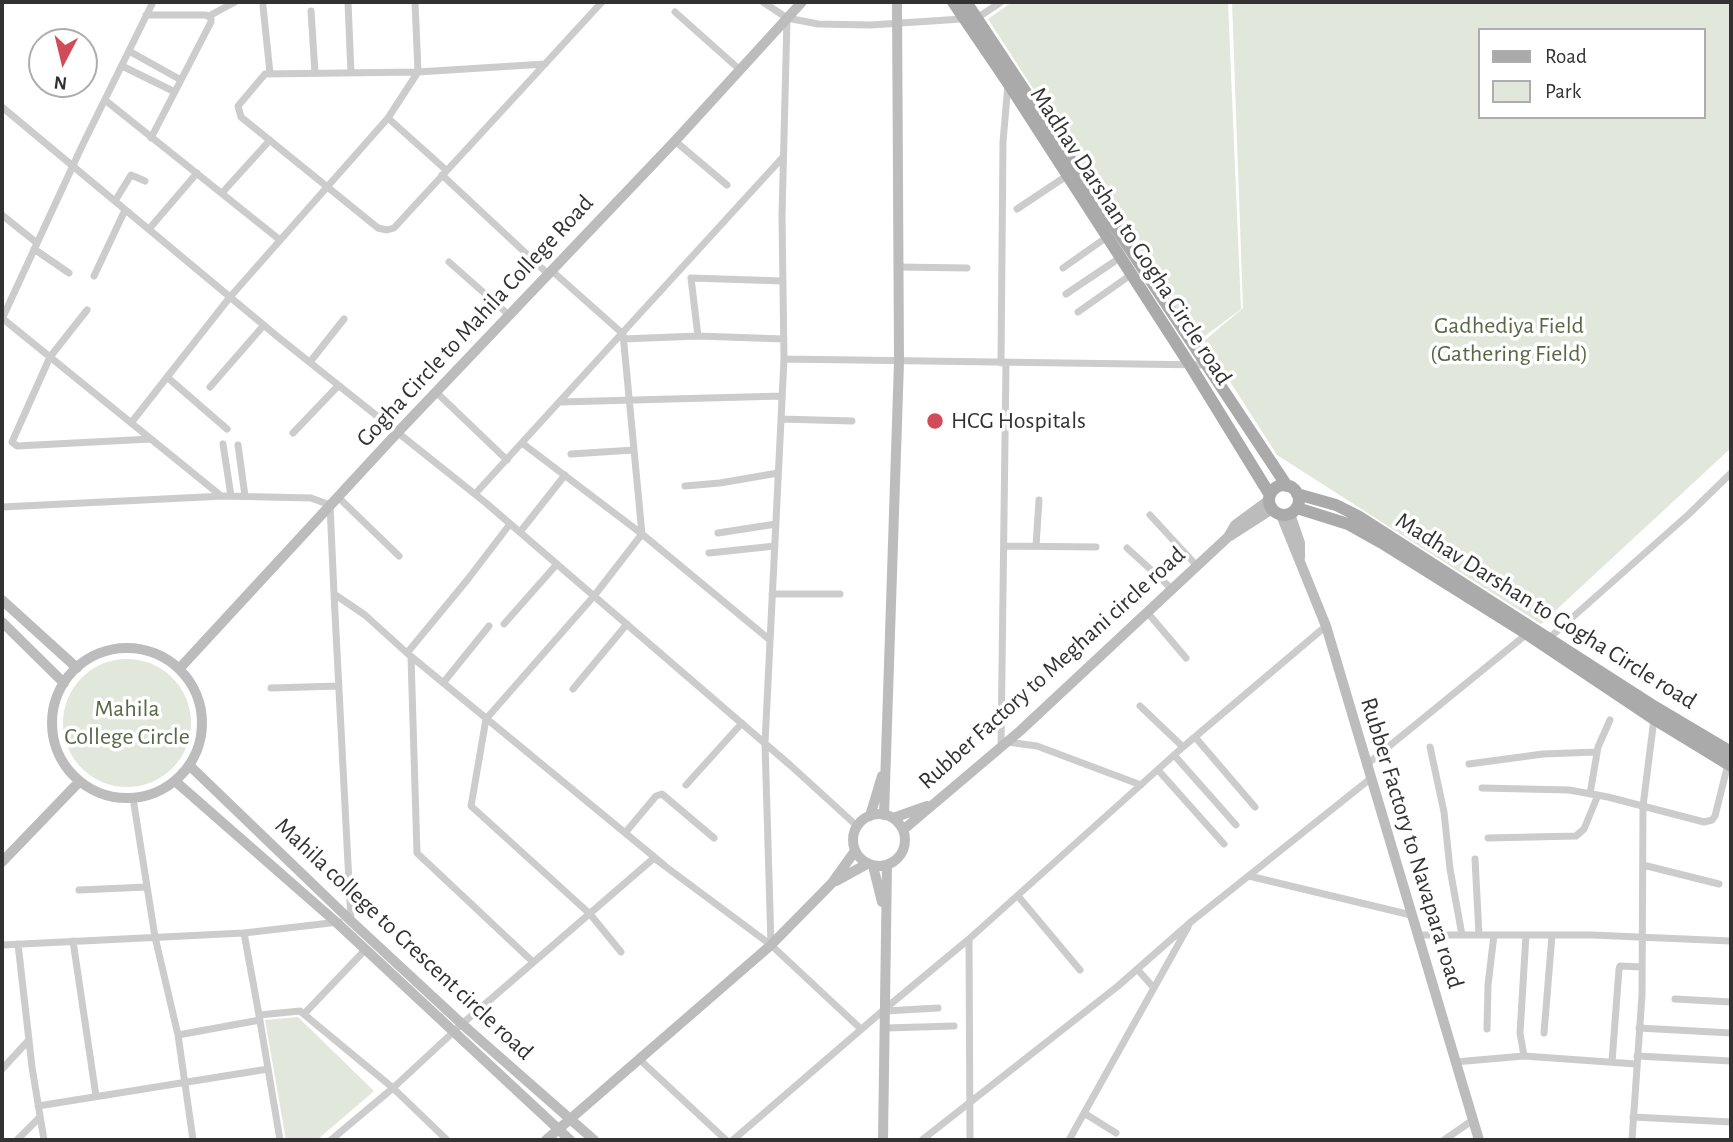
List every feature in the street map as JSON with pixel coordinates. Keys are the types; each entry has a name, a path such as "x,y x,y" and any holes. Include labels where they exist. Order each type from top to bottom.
{"main road":[{"name":"Madhav Darshan to Gogha Circle road","path":"953,2 971,18 1010,69 1205,365 1283,503"},
{"name":"Madhav Darshan to Gogha Circle road","path":"966,2 971,18 1009,83 1190,365 1283,503"},
{"path":"1283,503 1359,530 1530,631 1730,761"},
{"name":"Madhav Darshan to Gogha Circle road","path":"1530,631 1548,639 1655,713"}],"street":[{"path":"153,2 72,166 3,315 50,358 221,496"},
{"path":"146,15 209,16 235,2"},
{"path":"348,2 351,73"},
{"path":"131,423 230,297 388,118 418,72 415,2"},
{"path":"545,64 418,72 270,73 262,76 238,106 242,117 378,228 387,230 394,228 444,173 545,64 602,2"},
{"path":"763,2 787,18 818,24 896,24 971,18 1001,2"},
{"name":"Gogha Circle to Mahila College Road","path":"179,669 802,2"},
{"path":"832,883 870,865 895,862 904,847 903,830 889,817 886,760 900,362 897,2"},
{"path":"262,6 270,73"},
{"path":"311,11 315,73"},
{"path":"675,12 739,69"},
{"path":"151,138 211,22 209,16"},
{"path":"771,945 765,743 784,359 783,157 787,18"},
{"path":"129,51 181,80"},
{"path":"122,66 176,92"},
{"path":"1010,69 1003,142 1004,744 1037,746 1141,785"},
{"path":"105,100 280,240"},
{"path":"2,107 338,386 475,494 858,825"},
{"path":"388,118 549,272 623,336 784,339"},
{"path":"222,193 270,140"},
{"path":"675,141 727,185"},
{"path":"475,494 623,336 783,157"},
{"path":"149,229 197,173"},
{"path":"115,201 131,175 145,181"},
{"path":"1017,209 1068,175"},
{"path":"94,276 125,210"},
{"path":"2,215 69,274"},
{"path":"1063,268 1107,237"},
{"path":"1066,294 1121,257"},
{"path":"449,262 509,315"},
{"path":"899,267 967,268"},
{"path":"1078,312 1132,274"},
{"path":"698,336 691,278 783,281"},
{"path":"87,310 50,358 12,439 14,444 151,439"},
{"path":"310,362 344,319"},
{"path":"210,387 264,325"},
{"path":"621,952 590,914 471,806 486,719 594,596 642,534 623,336"},
{"path":"784,359 1205,365"},
{"path":"167,377 227,429"},
{"path":"293,433 338,386"},
{"path":"436,392 507,460"},
{"path":"561,402 782,397"},
{"path":"781,419 852,421"},
{"path":"522,443 642,534 770,640"},
{"path":"223,444 231,496"},
{"path":"238,445 245,496"},
{"path":"570,454 634,450"},
{"path":"685,486 778,473"},
{"path":"1548,639 1689,514 1731,473"},
{"path":"520,532 565,475"},
{"path":"2,506 221,496 311,498 334,501 399,556"},
{"path":"1036,546 1039,500"},
{"path":"2,945 244,933 351,921 334,594 334,501"},
{"name":"Rubber Factory to Meghani circle road","path":"903,830 1004,744 1228,537 1283,503"},
{"name":"Rubber Factory to Navapara road","path":"1283,503 1300,543 1300,559 1326,626 1479,1140"},
{"path":"1150,516 1197,566"},
{"path":"510,524 409,655 416,853 533,962"},
{"path":"718,533 776,524"},
{"path":"709,553 775,546"},
{"path":"1004,546 1096,547"},
{"path":"1127,548 1172,589"},
{"path":"504,624 557,564"},
{"path":"334,594 365,615 409,655 664,865"},
{"path":"772,594 840,594"},
{"path":"2,600 76,668"},
{"path":"1147,612 1186,658"},
{"path":"2,622 64,683"},
{"path":"573,689 627,624"},
{"path":"443,683 489,626"},
{"path":"733,1140 860,1029 969,939 1183,747 1326,626"},
{"path":"1366,765 1530,631"},
{"path":"136,649 159,656 179,669 194,689 201,712 201,736 194,759 175,781 158,792 133,799 105,795 79,782 63,764 54,742 51,718 57,694 76,668 89,658 112,650 136,649"},
{"path":"271,688 339,687"},
{"path":"1140,706 1183,747"},
{"path":"1632,1140 1642,967 1643,806 1655,713"},
{"path":"1488,838 1576,836 1584,829 1594,794 1596,752 1610,720"},
{"path":"686,785 742,723"},
{"path":"1195,737 1255,807"},
{"path":"1430,747 1444,812 1452,884 1462,935"},
{"path":"1469,765 1543,754 1596,752"},
{"path":"1174,755 1236,825"},
{"path":"546,1140 771,945 832,883 855,851 854,834 858,825 870,816 886,760"},
{"path":"1482,788 1553,788 1594,794 1704,822 1712,820 1730,761"},
{"name":"Mahila college to Crescent circle road","path":"189,765 462,1024 594,1140"},
{"path":"1158,770 1224,844"},
{"path":"922,1140 1138,969 1192,921 1370,779"},
{"name":"Mahila college to Crescent circle road","path":"175,781 336,922 570,1140"},
{"path":"2,862 79,782"},
{"path":"625,833 656,796 662,794 714,838"},
{"path":"133,799 155,937 178,1035 193,1140"},
{"path":"870,816 889,817 933,804"},
{"path":"855,851 870,865 886,915"},
{"path":"331,1140 654,858 771,945 860,1029"},
{"path":"1475,859 1479,935"},
{"path":"883,1140 887,865"},
{"path":"1643,865 1719,884"},
{"path":"1249,876 1411,915"},
{"path":"79,891 147,887"},
{"path":"1018,896 1080,970"},
{"path":"1069,1140 1192,921"},
{"path":"244,933 280,1140"},
{"path":"1417,935 1552,935 1731,941"},
{"path":"1487,1028 1488,978 1494,935"},
{"path":"1524,1056 1520,1033 1526,935"},
{"path":"1544,1033 1552,935"},
{"path":"969,939 970,1140"},
{"path":"73,941 96,1096"},
{"path":"18,944 44,1140"},
{"path":"304,1014 365,950"},
{"path":"1612,1062 1619,969 1620,966 1642,967"},
{"path":"1138,969 1154,988"},
{"path":"1675,999 1731,1002"},
{"path":"886,1009 938,1008"},
{"path":"178,1035 300,1011 393,1088 447,1140"},
{"path":"886,1028 954,1026"},
{"path":"1639,1028 1731,1032"},
{"path":"4,1064 29,1040"},
{"path":"1455,1062 1524,1056 1612,1062 1731,1062"},
{"path":"639,1059 726,1140"},
{"path":"38,1106 268,1069"},
{"path":"1084,1113 1116,1133"},
{"path":"17,1140 40,1117"},
{"path":"1633,1117 1731,1122"},
{"path":"1444,1140 1473,1120"}],"green space":[{"path":"1012,2 1228,2 1241,309 1197,342 988,19"},
{"name":"Gadhediya Field (Gathering Field)","path":"1232,2 1731,2 1731,448 1541,624 1277,455 1204,341 1243,308"},
{"name":"Mahila College Circle","path":"127,659 152,664 172,678 186,698 191,723 186,748 172,768 152,782 127,787 102,782 82,768 68,748 63,723 68,698 82,678 102,664"},
{"path":"298,1017 374,1091 317,1140 286,1140 265,1020"}],"place":[{"name":"HCG Hospitals","path":"935,421"}]}
